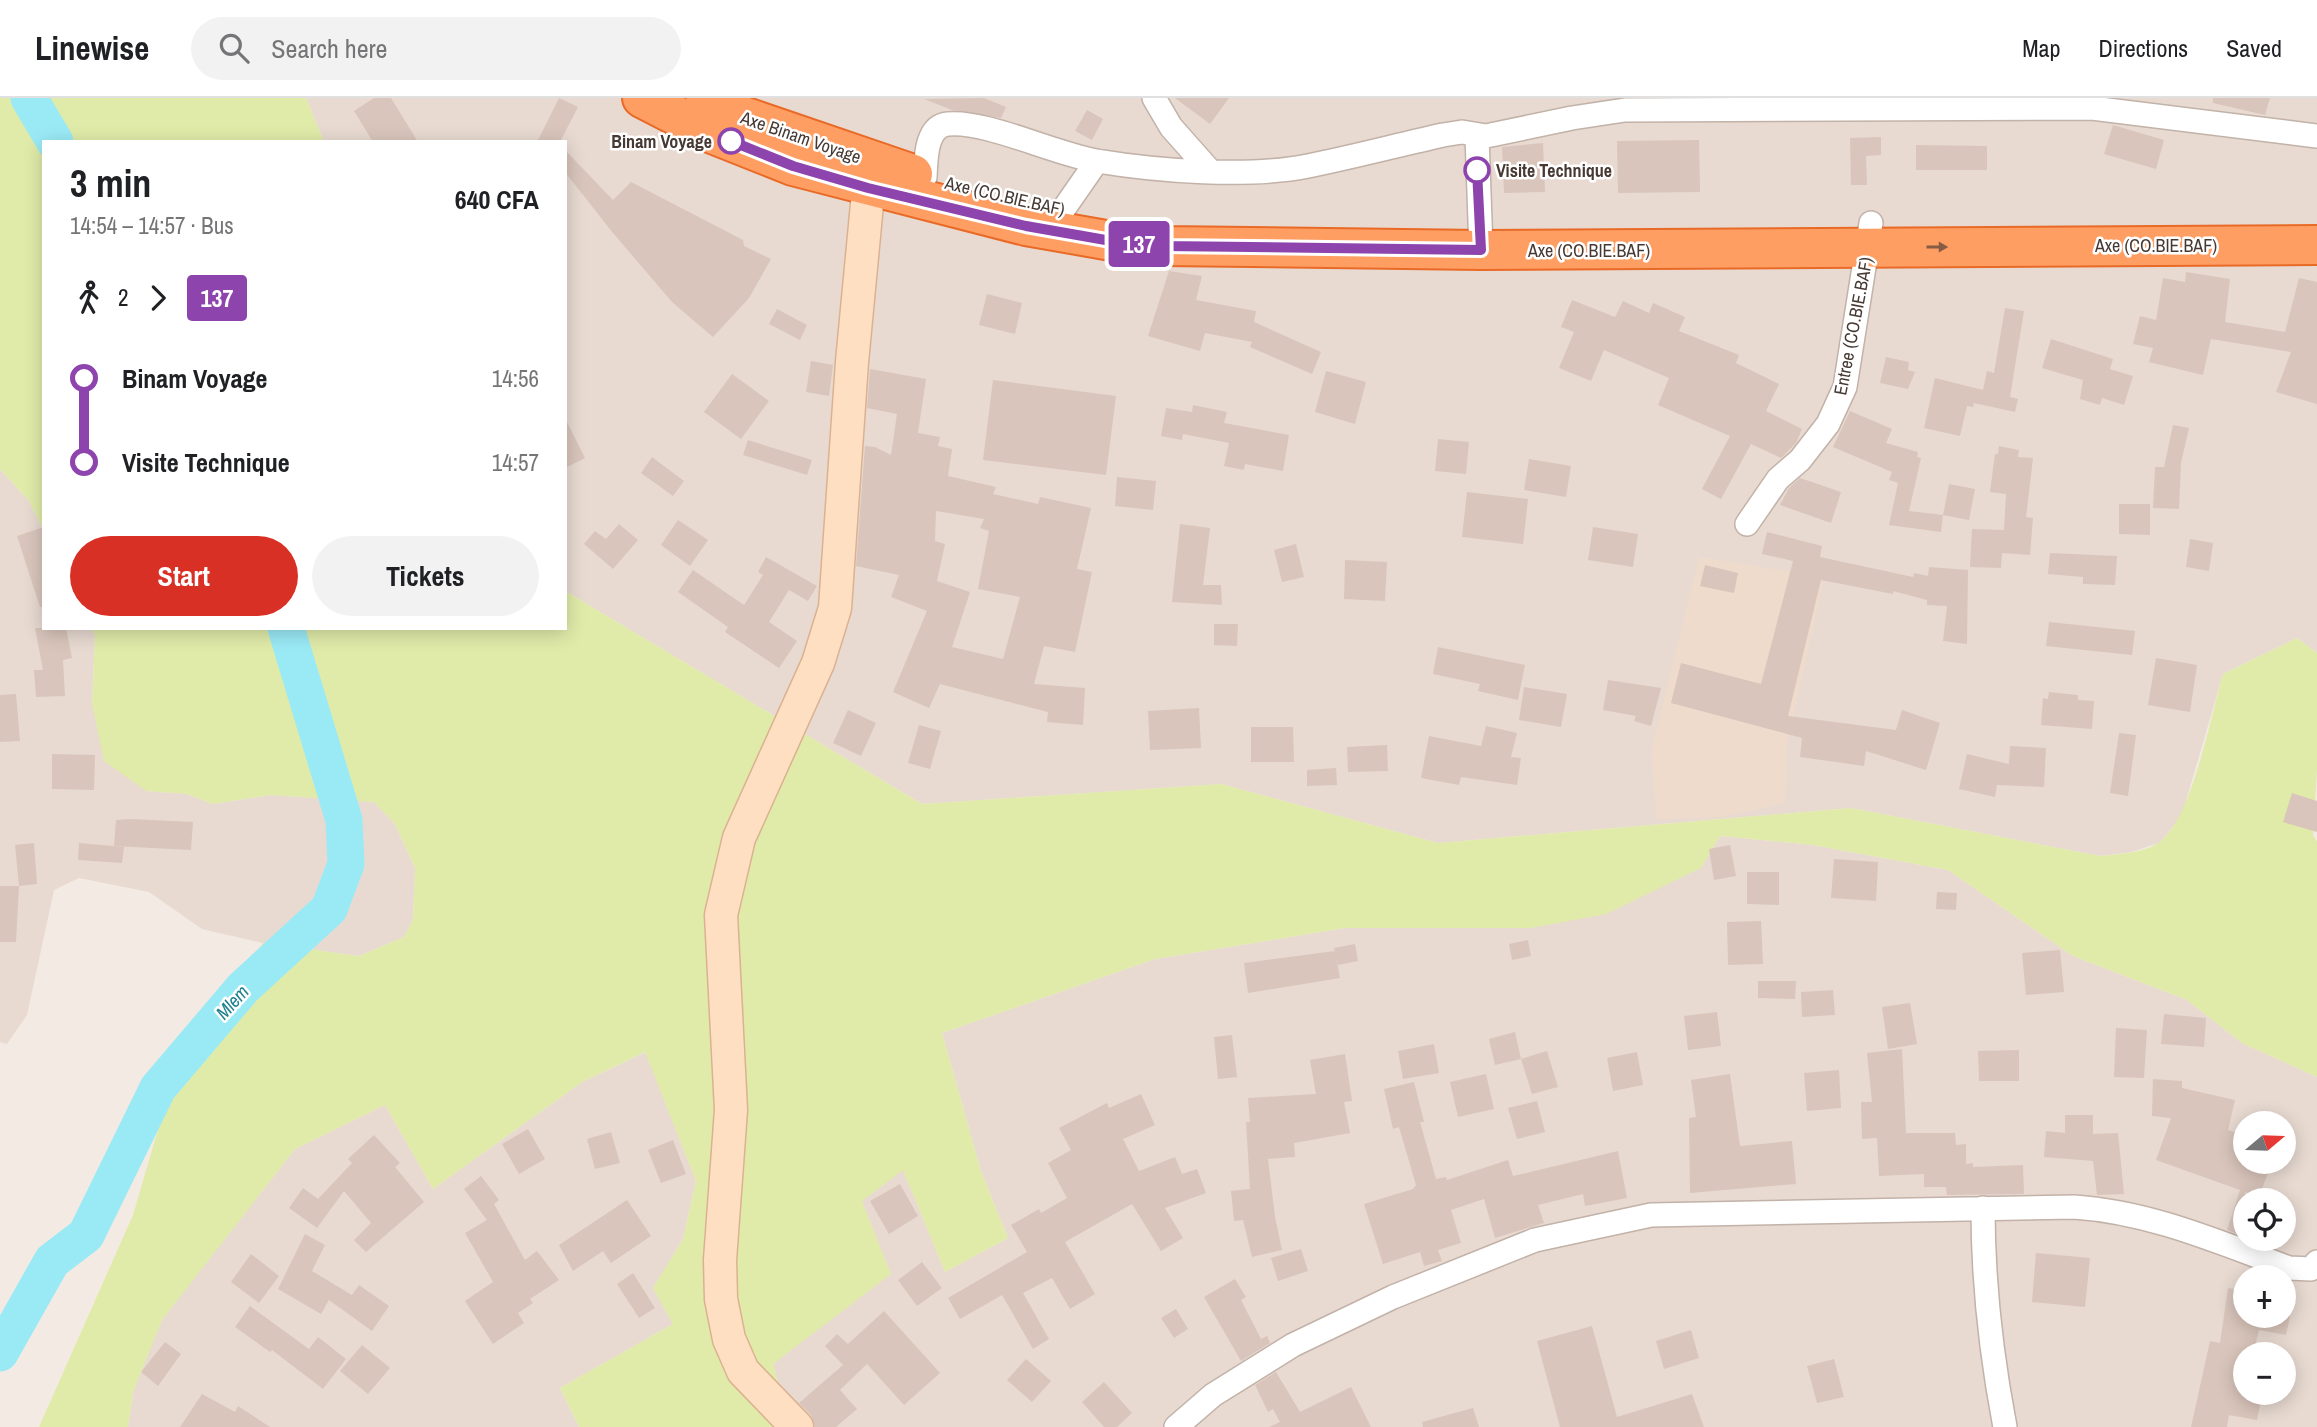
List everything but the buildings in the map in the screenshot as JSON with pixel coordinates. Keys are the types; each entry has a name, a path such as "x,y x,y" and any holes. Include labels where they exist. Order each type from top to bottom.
{"highway":[{"name":"Axe Binam Voyage","path":"642,98 710,133 793,166 869,174"},
{"name":"Axe Binam Voyage","path":"693,98 869,174"},
{"name":"Axe (CO.BIE.BAF)","path":"869,174 925,177 1063,210 1165,223 1480,239"},
{"name":"Axe (CO.BIE.BAF)","path":"869,174 1026,226 1117,242 1163,246 1480,239 2027,234 2317,224"},
{"name":"Axe (CO.BIE.BAF)","path":"2027,234 2317,245"}],"street":[{"path":"1154,98 1171,127 1210,171"},
{"path":"925,177 927,149 931,139 937,129 948,124 993,131 1061,154 1097,161 1148,168 1210,171 1306,167 1443,135 1462,132 1476,136 1625,110 2045,102 2317,136"},
{"path":"1476,136 1480,239"},
{"path":"1063,210 1097,161"},
{"path":"796,1427 743,1371 729,1339 721,1300 720,1259 731,1110 721,915 739,838 818,663 835,608 869,174"},
{"name":"Entree (CO.BIE.BAF)","path":"1747,524 1778,479 1800,460 1828,424 1836,409 1845,387 1870,235"},
{"path":"1983,1208 1985,1297 1992,1362 2005,1427"},
{"path":"1176,1427 1213,1395 1293,1345 1393,1297 1535,1240 1651,1214 1983,1208 2113,1209 2173,1225 2289,1268 2303,1271 2311,1269 2317,1262"}],"shaded area":[{"path":"306,98 2317,98 2317,653 2297,638 2223,674 2182,815 2161,842 2132,852 2100,856 1851,808 1438,843 1221,784 922,804 567,592 567,140 323,140"},
{"path":"0,469 29,501 42,527 42,630 92,630 95,635 92,704 146,791 187,794 213,804 271,795 374,802 395,824 415,868 413,920 404,937 359,956 263,943 202,929 149,892 79,878 54,890 27,1015 7,1044 0,1042"},
{"path":"1699,557 1824,577 1786,750 1785,803 1722,817 1657,819 1651,752"},
{"path":"1720,836 1813,845 1948,870 2073,956 2187,1000 2242,1043 2317,1077 2317,1427 791,1427 773,1364 824,1323 861,1201 903,1169 945,1272 1008,1238 981,1171 942,1033 1155,959 1345,928 1531,928 1701,868"},
{"path":"646,1052 696,1181 683,1239 654,1288 673,1324 560,1388 579,1427 128,1427 133,1392 161,1320 295,1149 385,1105 433,1189 582,1082"}],"green space":[{"path":"0,98 306,98 323,140 42,140 42,527 29,501 0,469"},
{"path":"567,592 922,804 1221,784 1438,843 1851,808 2100,856 2149,848 2162,840 2173,827 2192,786 2223,674 2297,638 2317,653 2317,770 2313,836 2317,841 2317,1077 2242,1043 2187,1000 2073,956 1948,870 1813,845 1720,836 1701,868 1606,914 1531,928 1345,928 1155,959 942,1033 981,1171 1008,1238 945,1272 903,1170 862,1201 891,1274 773,1364 791,1427 579,1427 560,1388 673,1324 653,1288 683,1239 696,1181 645,1052 582,1082 433,1189 385,1105 295,1149 162,1320 133,1392 128,1427 39,1427 133,1215 177,1065 263,943 359,956 404,937 413,920 415,868 395,824 374,802 271,795 213,804 187,794 146,791 104,761 92,704 95,635 92,630 567,630"}],"waterway":[{"name":"Mlem","path":"29,98 54,140"},
{"name":"Mlem","path":"0,1353 52,1261 86,1235 158,1088 243,988 329,909 346,864 344,820 287,630"}],"bus line":[{"name":"137","path":"731,141 793,166 882,191 1059,233 1163,246 1481,250 1477,170"}],"place":[{"name":"Binam Voyage","path":"731,141"},
{"name":"Visite Technique","path":"1477,170"}]}
